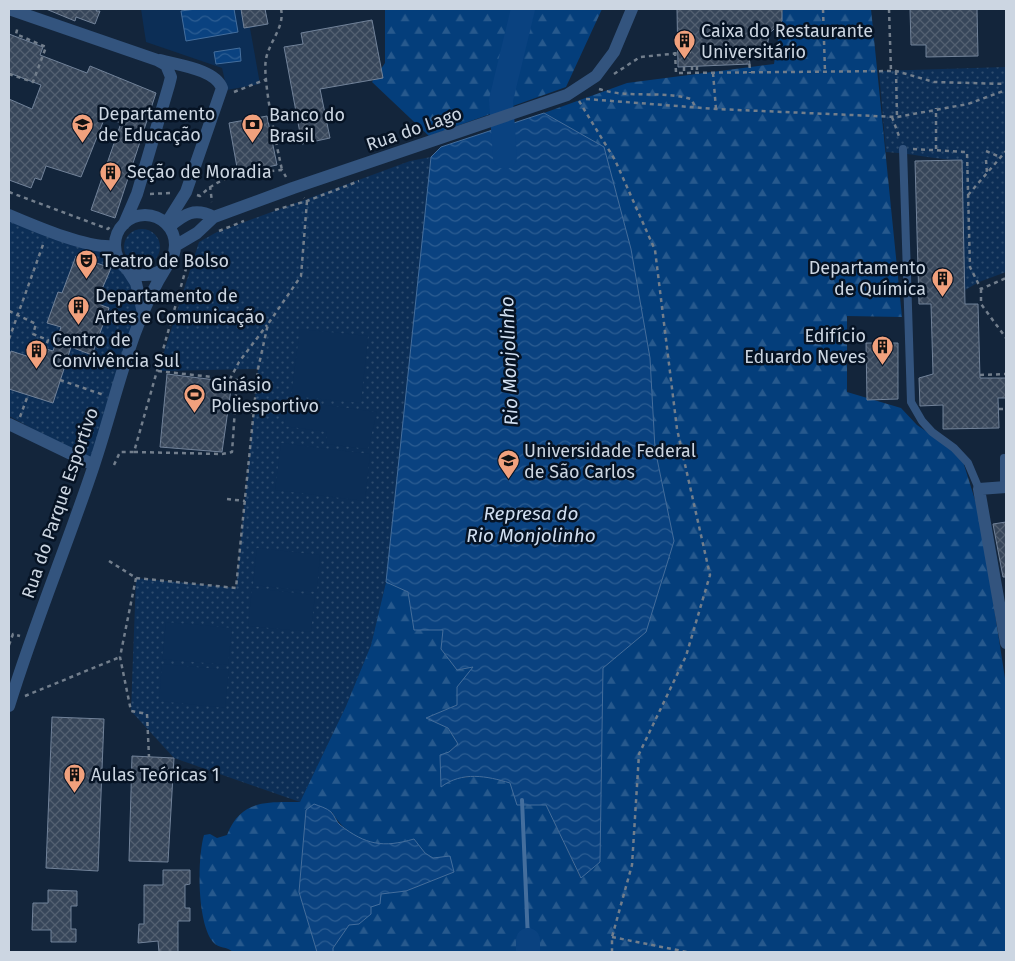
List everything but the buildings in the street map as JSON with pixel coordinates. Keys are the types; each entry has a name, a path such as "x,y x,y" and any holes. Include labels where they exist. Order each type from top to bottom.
{"street":[{"name":"Rua do Lago","path":"175,246 197,233 214,217 293,188 567,95 596,76 614,52 632,9"},
{"path":"14,10 157,60 202,72 215,79 222,88 186,192 168,225"},
{"path":"143,312 136,283 120,262 115,246 120,221 137,194 171,77 166,65 157,60"},
{"path":"168,225 185,214 202,211 214,217"},
{"path":"9,215 48,231 105,247 115,246"},
{"path":"120,221 145,215 153,216 168,225 175,246 172,258 167,266 152,274 134,273 127,269"},
{"name":"Rua do Parque Esportivo","path":"9,704 94,465 143,312 158,278 167,266"},
{"path":"13,426 94,465"},
{"path":"1005,487 979,489 1006,643"}],"lane":[{"path":"903,149 911,402 932,432 954,448 968,463 979,489"},
{"path":"1004,458 1005,487"}],"path":[{"path":"230,379 239,362 301,276 306,201 293,188 282,170 265,60 283,18 281,9"},
{"path":"823,9 825,72"},
{"path":"888,9 890,71"},
{"path":"9,74 33,82 46,47 16,34 14,10"},
{"path":"675,52 676,73 896,71 934,82 1006,84"},
{"path":"606,79 640,57 675,52 691,52"},
{"path":"749,56 750,73"},
{"path":"692,66 692,73"},
{"path":"697,66 697,72"},
{"path":"684,67 684,73"},
{"path":"896,71 897,117"},
{"path":"713,72 716,109"},
{"path":"218,99 267,79"},
{"path":"592,87 614,94 671,93 691,99 696,108"},
{"path":"612,952 612,937 632,865 639,754 686,656 710,575 677,429 654,250 615,160 577,98 696,108 897,117 936,108 968,104 1006,90"},
{"path":"936,108 936,149"},
{"path":"892,117 903,149 936,149 967,152 970,267 981,290 982,304 1006,338"},
{"path":"986,151 1000,157"},
{"path":"968,195 1006,151"},
{"path":"986,160 987,175"},
{"path":"137,194 186,192 200,196 210,186 233,175 282,170"},
{"path":"9,192 108,229 120,221"},
{"path":"273,210 306,201"},
{"path":"9,339 48,231"},
{"path":"134,452 190,258 199,242"},
{"path":"981,290 1006,278"},
{"path":"9,311 36,324 32,334 48,340 45,348"},
{"path":"109,561 136,578 236,588 258,369 268,324"},
{"path":"114,465 120,452 222,454 232,452 238,380 158,371"},
{"path":"980,375 1006,374"},
{"path":"60,380 114,399"},
{"path":"13,426 28,395"},
{"path":"1000,409 1006,409"},
{"path":"235,410 254,413"},
{"path":"227,499 245,501"},
{"path":"136,578 120,656 131,710 147,714 149,757"},
{"path":"9,704 120,656"},
{"path":"612,937 687,952"}],"shaded area":[{"name":"Universidade Federal de São Carlos","path":"9,9 1006,9 1006,952 9,952"},
{"path":"141,9 265,9 268,24 250,28 260,84 227,90 222,68 146,42"},
{"path":"1006,67 1006,272 979,282 965,290 962,160 886,152 879,71"},
{"path":"431,157 386,582 371,645 346,706 300,802 174,758 131,711 136,578 236,588 258,369 158,371 199,242 217,232 410,161"},
{"path":"9,221 104,250 121,258 129,268 141,307 92,461 9,416"},
{"path":"142,229 154,235 160,247 154,259 142,265 130,259 124,247 130,235"},
{"path":"300,329 368,336 361,403 291,396"},
{"path":"288,400 377,412 368,449 326,444 327,432 284,426"},
{"path":"281,443 370,454 365,501 275,490"},
{"path":"257,548 320,555 317,592 253,585"},
{"path":"252,588 315,595 311,632 248,626"},
{"path":"166,622 232,628 228,665 162,659"},
{"path":"162,664 229,670 225,708 159,701"}],"green space":[{"path":"385,9 602,9 566,87 429,136 372,82 385,63"},
{"path":"783,9 871,9 902,317 847,316 847,392 901,408 917,425 961,455 980,516 1006,685 1006,952 333,952 333,948 349,925 371,907 380,893 406,891 454,872 425,853 414,839 399,844 375,844 353,835 332,812 306,810 299,892 317,952 233,952 215,944 208,933 201,906 200,859 204,835 210,834 217,838 227,835 233,823 240,815 257,805 277,802 300,802 346,706 371,645 386,582 408,592 414,630 443,630 441,649 457,670 474,667 457,687 457,705 426,718 448,728 458,744 449,752 442,786 453,778 487,776 511,783 546,805 580,877 600,862 603,668 646,632 674,541 655,449 650,358 631,249 604,147 544,113 627,83 774,64"}],"water":[{"path":"234,9 238,32 186,41 181,11"},
{"path":"240,48 241,61 216,64 214,52"},
{"name":"Represa do Rio Monjolinho","path":"544,113 604,147 631,249 650,358 655,449 674,541 646,632 603,668 600,862 581,878 546,805 517,805 510,783 492,778 466,777 449,782 441,787 440,755 449,752 458,744 448,728 426,718 457,705 457,687 473,667 457,670 441,649 443,630 414,630 408,592 386,582 431,157 441,147"},
{"path":"314,804 325,808 340,825 367,841 384,844 414,839 425,853 433,858 450,856 454,872 406,891 381,894 380,904 371,907 371,914 359,924 349,925 333,948 333,952 317,952 299,892 306,810"}],"waterway":[{"name":"Rio Monjolinho","path":"505,157 501,100 523,9"},
{"path":"522,800 528,940"},
{"name":"Rio Monjolinho","path":"528,940 528,952"}],"place":[{"name":"Caixa do Restaurante Universitário","path":"685,60"},
{"name":"Departamento de Educação","path":"82,143"},
{"name":"Banco do Brasil","path":"253,144"},
{"name":"Seção de Moradia","path":"111,191"},
{"name":"Teatro de Bolso","path":"86,280"},
{"name":"Departamento de Química","path":"942,297"},
{"name":"Departamento de Artes e Comunicação","path":"79,325"},
{"name":"Edifício Eduardo Neves","path":"882,365"},
{"name":"Centro de Convivência Sul","path":"36,369"},
{"name":"Ginásio Poliesportivo","path":"195,414"},
{"name":"Universidade Federal de São Carlos","path":"508,480"},
{"name":"Aulas Teóricas 1","path":"75,794"}]}
